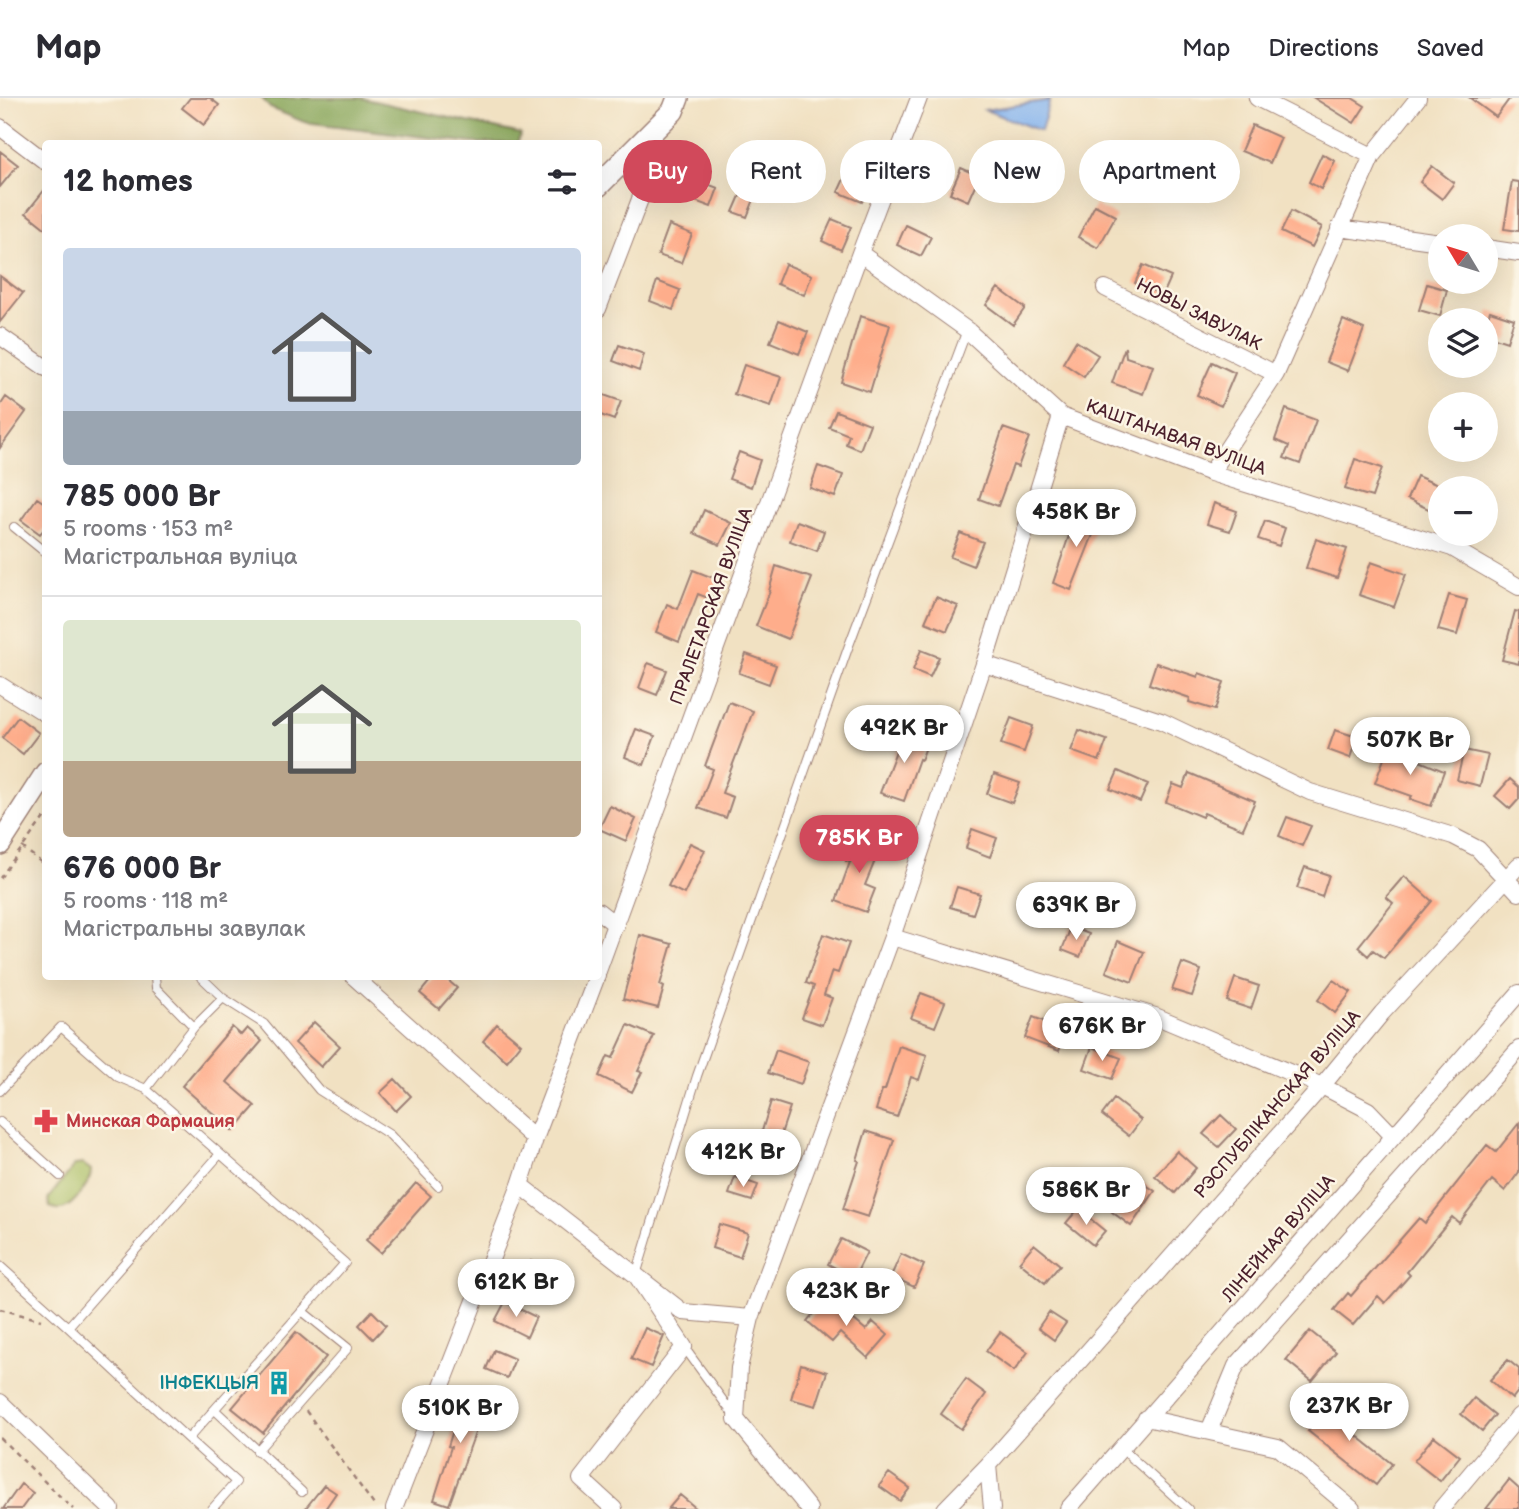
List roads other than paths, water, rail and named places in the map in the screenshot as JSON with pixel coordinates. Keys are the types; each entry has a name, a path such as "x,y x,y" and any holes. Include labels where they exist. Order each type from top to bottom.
{"main road":[{"path":"645,140 676,105"},
{"path":"602,182 623,164"},
{"path":"0,844 42,779"}],"street":[{"name":"ПРАЛЕТАРСКАЯ ВУЛІЦА","path":"602,961 919,98"},
{"path":"1257,98 1372,156"},
{"path":"1211,473 1276,374 1372,156 1418,98"},
{"path":"0,127 42,159"},
{"path":"602,299 639,203"},
{"path":"1339,228 1428,240"},
{"path":"1498,250 1519,253"},
{"name":"КАШТАНАВАЯ ВУЛІЦА","path":"860,253 967,330 1062,416 1211,473 1452,548 1519,587"},
{"name":"НОВЫ ЗАВУЛАК","path":"1105,288 1276,374"},
{"path":"0,338 42,365"},
{"path":"809,1509 736,1419 739,1368 751,1318 892,937 984,664 1062,416"},
{"path":"984,664 1161,721 1310,792 1453,836 1478,849 1508,878 1519,893"},
{"path":"0,685 42,711"},
{"name":"РЭСПУБЛІКАНСКАЯ ВУЛІЦА","path":"945,1509 988,1465 1322,1086 1382,1013 1519,865"},
{"path":"602,914 616,925"},
{"path":"892,937 1155,1016 1322,1086 1368,1110 1393,1136"},
{"path":"357,980 535,1139"},
{"path":"394,1509 520,1185 595,980"},
{"name":"ЛІНЕЙНАЯ ВУЛІЦА","path":"1068,1509 1519,993"},
{"path":"1209,1431 1236,1366 1519,1049"},
{"path":"520,1185 683,1312 751,1318"},
{"path":"614,1509 581,1479 684,1347 636,1275"},
{"path":"0,1402 111,1509"},
{"path":"1441,1509 1519,1416"},
{"path":"1146,1418 1278,1447 1352,1509"},
{"path":"988,1465 992,1509"}],"lane":[{"path":"636,1275 697,1076 848,648 967,330"},
{"path":"14,527 42,550"},
{"path":"155,980 156,988 194,1027"},
{"path":"204,980 223,998 264,1024 319,1090 390,1135 438,1186"},
{"path":"146,1089 194,1027 223,998"},
{"path":"0,1091 61,1027 118,1077 146,1089 345,1263 188,1439"},
{"path":"0,1122 60,1176"},
{"path":"68,1327 220,1154"},
{"path":"0,1266 236,1482 212,1509"},
{"path":"257,1451 348,1348 302,1311"},
{"path":"684,1347 736,1419"},
{"path":"215,1410 302,1492"},
{"path":"1121,1448 1188,1509"}],"water":[{"path":"1050,100 1041,131 985,110"}],"place":[{"name":"Минская Фармация","path":"46,1121"},
{"name":"ІНФЕКЦЫЯ","path":"279,1383"}]}
